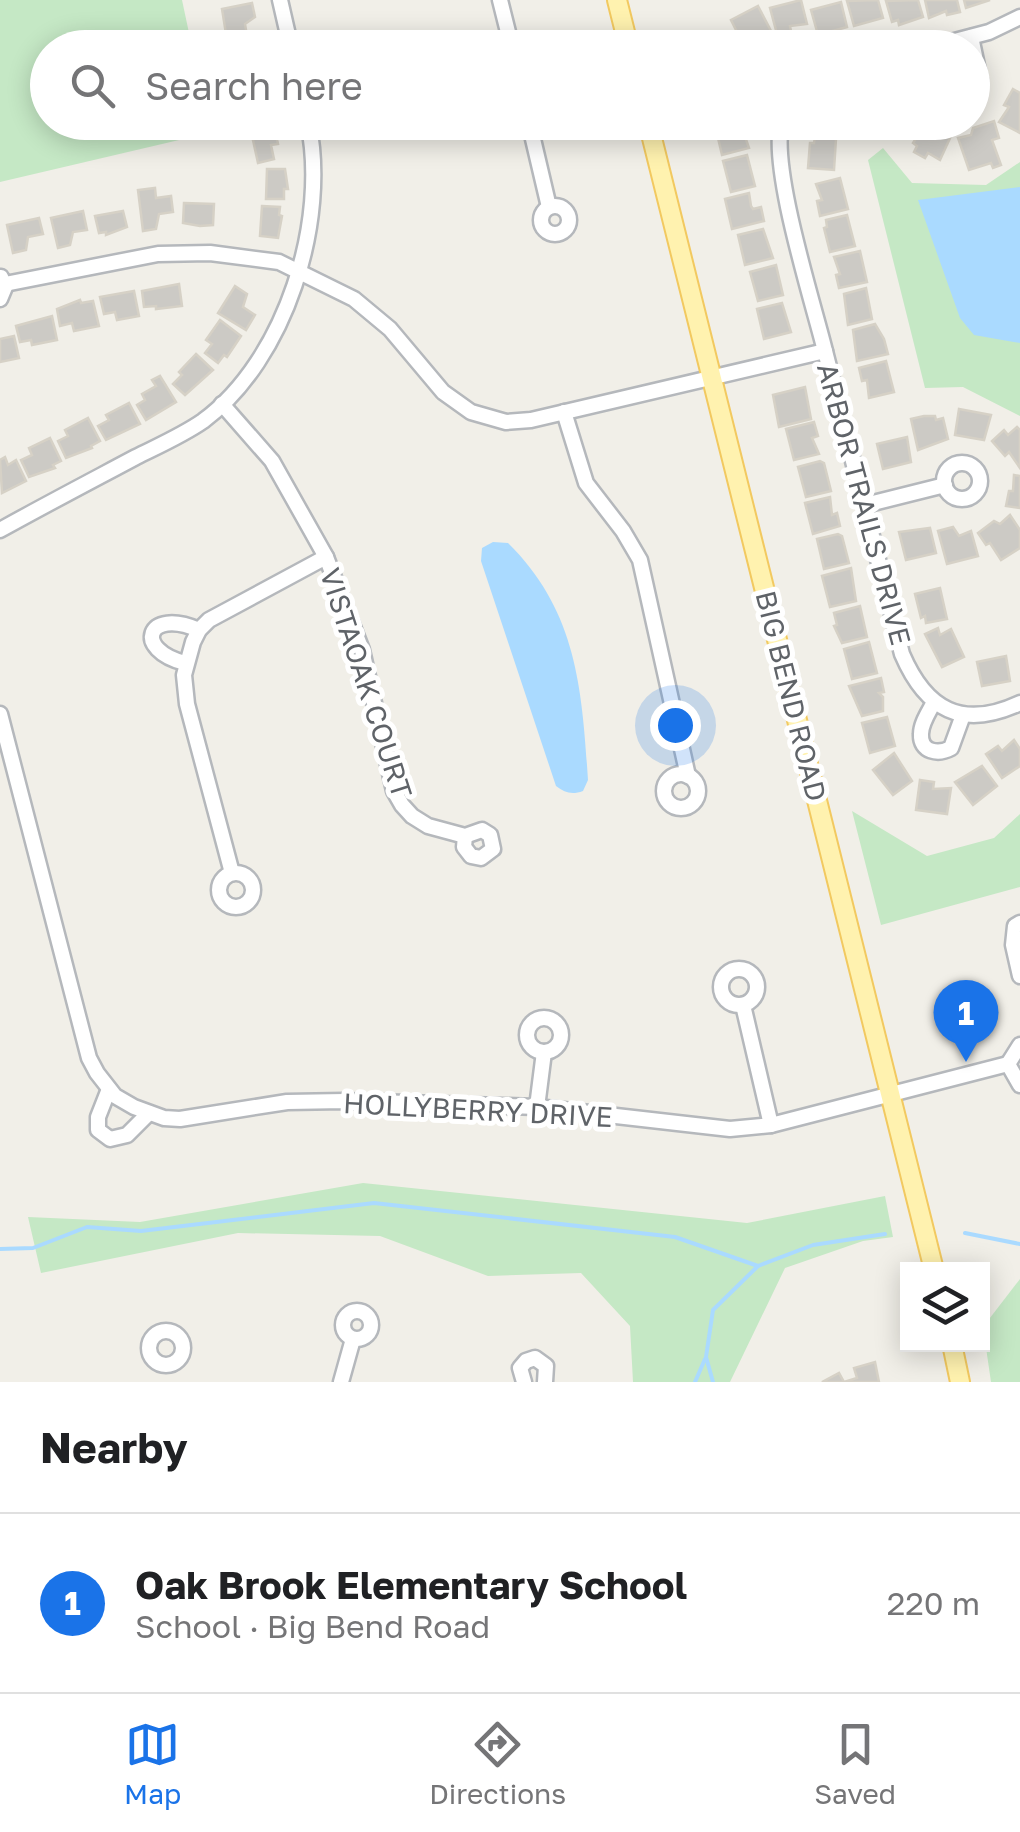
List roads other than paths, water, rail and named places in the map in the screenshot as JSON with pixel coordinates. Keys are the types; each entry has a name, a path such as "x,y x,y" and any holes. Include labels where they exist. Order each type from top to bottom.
{"main road":[{"path":"620,1 626,30"},
{"name":"BIG BEND ROAD","path":"652,140 932,1262"},
{"path":"954,1352 960,1382"}],"street":[{"path":"280,0 287,30"},
{"path":"500,0 508,30"},
{"path":"989,30 1020,17"},
{"path":"0,530 202,422 239,388 258,360 300,270 314,203 309,140"},
{"path":"533,140 549,207"},
{"path":"778,140 781,171 825,351"},
{"name":"ARBOR TRAILS DRIVE","path":"2,286 132,258 186,252 279,262 354,299 419,360 432,381 471,412 506,422 825,351 902,654 920,690 934,702"},
{"name":"VISTAOAK COURT","path":"222,404 272,462 326,557 365,660 394,791 412,816 428,826 465,836"},
{"path":"564,412 586,483 640,560 688,776"},
{"path":"864,505 944,486"},
{"path":"232,873 187,704 185,662 199,630 210,620 326,557"},
{"path":"185,662 166,658 155,648 154,630 165,621 175,621 199,630"},
{"path":"963,715 951,748 931,751 924,745 921,733 934,702 963,715 1000,712 1020,703"},
{"path":"0,714 89,1058 110,1089 97,1122 98,1130 110,1139 127,1134 149,1113"},
{"path":"1020,923 1015,926 1013,945 1020,976"},
{"path":"743,1004 772,1125"},
{"path":"1020,1045 1008,1064 1020,1085"},
{"path":"536,1108 544,1052"},
{"name":"HOLLYBERRY DRIVE","path":"110,1089 149,1113 180,1119 286,1102 344,1101 536,1108 730,1129 772,1125 1008,1064"},
{"path":"341,1382 352,1339"},
{"path":"524,1382 520,1368 535,1358 546,1366 544,1382"},
{"path":"171,1382 172,1365"}],"water":[{"path":"1020,187 1020,343 974,335 960,318 918,200"},
{"path":"493,542 508,543 531,569 562,624 572,653 583,714 588,780 583,791 569,793 556,786 481,561 482,548"}],"waterway":[{"path":"0,1249 33,1248 87,1227 141,1231 374,1203 675,1237 758,1266"},
{"path":"965,1233 1020,1244"},
{"path":"713,1382 706,1357 713,1310 758,1266 813,1245 885,1234"},
{"path":"695,1382 705,1359"}],"place":[{"name":"Oak Brook Elementary School","path":"966,1062"}]}
